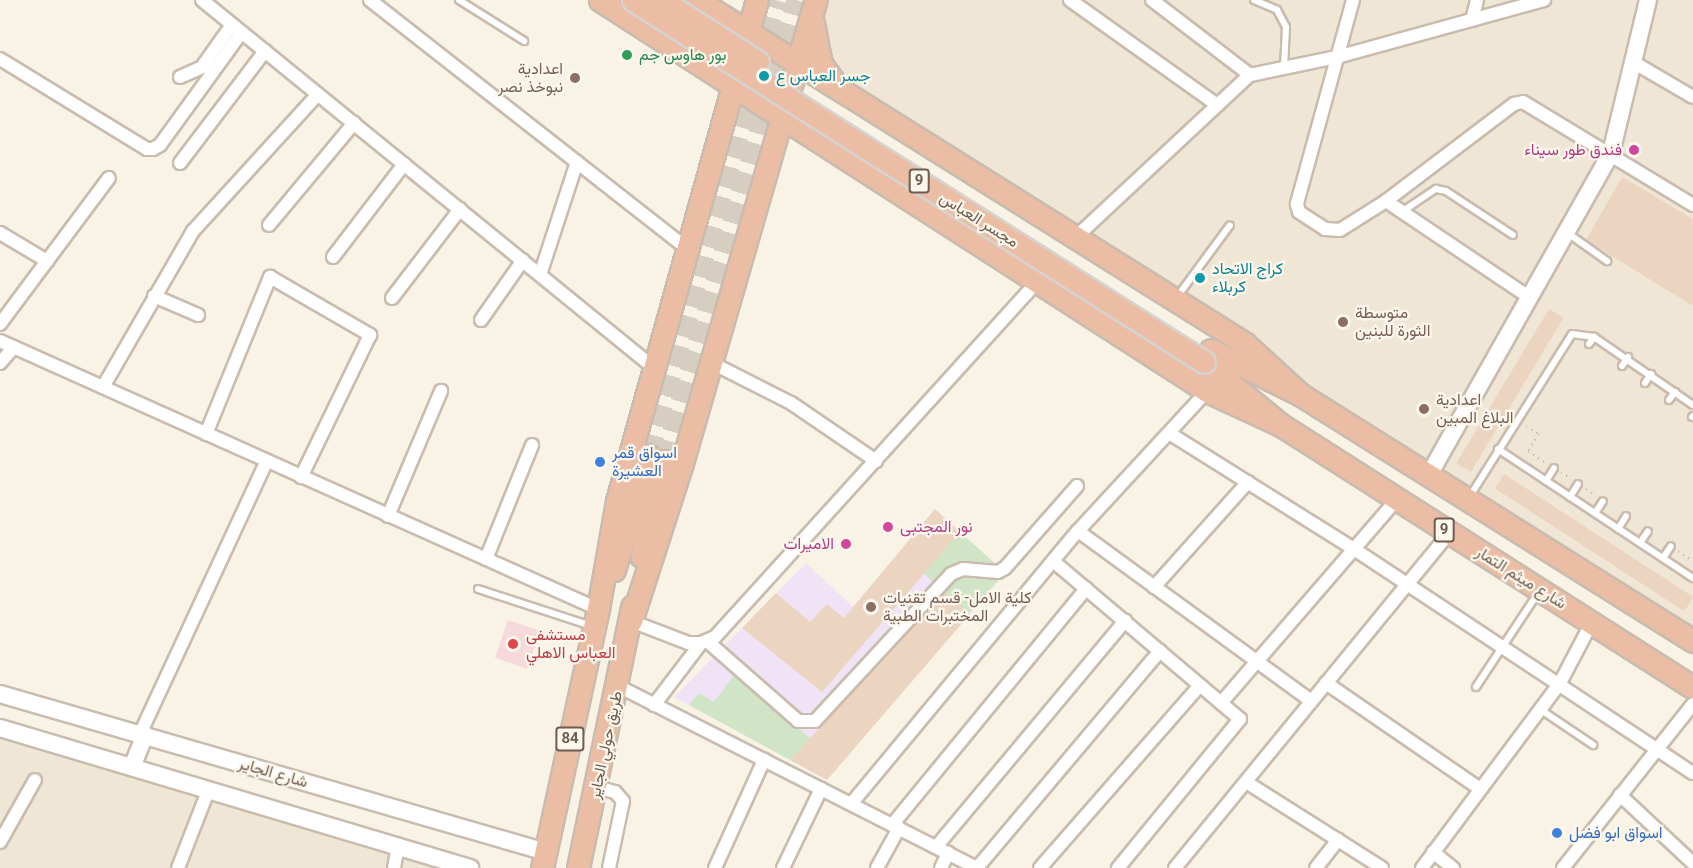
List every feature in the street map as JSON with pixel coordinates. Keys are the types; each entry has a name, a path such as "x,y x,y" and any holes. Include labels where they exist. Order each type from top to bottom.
{"highway":[{"path":"600,0 1208,391 1281,424"},
{"name":"مجسر العباس","path":"633,0 1208,356"},
{"name":"مجسر العباس","path":"661,0 1208,356"},
{"path":"698,0 1244,343 1301,395"},
{"path":"721,15 742,13 755,0"},
{"path":"596,618 617,501 755,0"},
{"path":"631,621 712,363 815,3"},
{"path":"815,3 814,37 821,64 845,93"},
{"path":"698,63 717,88 720,128"},
{"path":"770,163 780,150 795,142 811,141 826,145"},
{"name":"9","path":"1208,356 1301,395 1430,473 1693,641"},
{"name":"شارع ميثم التمار","path":"1208,356 1281,424 1693,687"},
{"name":"84","path":"544,860 596,618 656,458 631,621"},
{"name":"طريق حولي الجاير","path":"578,868 631,621"}],"street":[{"path":"202,0 218,5 236,29 653,367"},
{"path":"370,0 686,248"},
{"path":"1070,0 1217,105"},
{"path":"1152,0 1250,75"},
{"path":"1353,0 1298,195 1299,212 1325,229 1340,230 1386,201 1514,104 1523,102 1611,153 1693,205"},
{"path":"1472,20 1477,0"},
{"path":"1076,237 1250,75 1337,57 1544,0"},
{"path":"1430,473 1611,153 1648,0"},
{"path":"0,59 147,149 153,149 160,146 236,29"},
{"path":"180,77 202,67 236,29"},
{"path":"180,163 265,51"},
{"path":"1633,62 1693,97"},
{"path":"103,387 193,231 318,94"},
{"path":"269,225 354,123"},
{"path":"540,275 577,162"},
{"path":"333,256 404,164"},
{"path":"0,324 110,178"},
{"path":"1386,201 1529,297"},
{"path":"392,298 460,209"},
{"path":"0,233 47,261"},
{"path":"481,320 523,260"},
{"path":"206,434 270,277 370,335 301,477"},
{"path":"654,705 704,642 731,621 1038,281"},
{"path":"154,296 198,315"},
{"path":"0,341 486,559 596,618"},
{"path":"0,363 14,347"},
{"path":"712,363 791,403 876,461"},
{"path":"388,516 441,391"},
{"path":"851,804 1078,531 1208,391"},
{"path":"1169,433 1354,549 1560,683 1656,750 1693,772"},
{"path":"486,559 531,445"},
{"path":"132,767 142,735 267,461"},
{"path":"1154,587 1248,482"},
{"path":"631,621 682,642 704,642 798,721 815,721 951,574 963,569 999,572 1005,568 1077,486"},
{"path":"1221,703 1397,499"},
{"path":"1078,531 1311,701"},
{"path":"1175,868 1449,533"},
{"path":"1053,561 1240,719 1118,868"},
{"path":"877,868 895,826 1086,589"},
{"path":"936,847 1125,621"},
{"path":"1422,868 1479,788 1560,683 1592,622"},
{"path":"618,686 977,868 1160,651"},
{"path":"1326,683 1479,788"},
{"path":"1040,868 1200,685"},
{"name":"شارع الجاير","path":"0,694 142,735 544,860"},
{"path":"1563,868 1693,704"},
{"path":"0,728 471,868"},
{"path":"715,868 764,760"},
{"path":"0,842 35,780"},
{"path":"1246,782 1382,868"},
{"path":"597,786 615,792 623,801 609,868"},
{"path":"783,868 821,789"},
{"path":"178,868 208,790"},
{"path":"1620,795 1693,863"},
{"path":"1316,868 1338,840"},
{"path":"394,868 398,845"},
{"path":"1433,852 1453,868"},
{"path":"940,868 948,853"}],"lane":[{"path":"459,0 524,40"},
{"path":"1254,0 1277,10 1286,27 1283,69"},
{"path":"1402,212 1436,189 1446,191 1513,235"},
{"path":"1176,300 1230,225"},
{"path":"1566,232 1607,261"},
{"path":"1469,498 1568,335 1594,337 1628,357 1693,405"},
{"path":"1589,344 1594,337"},
{"path":"1622,366 1628,357"},
{"path":"1645,382 1651,374"},
{"path":"1669,400 1675,392"},
{"path":"1498,449 1690,576 1693,566"},
{"path":"1546,481 1554,468"},
{"path":"1570,497 1578,484"},
{"path":"1595,513 1603,501"},
{"path":"1618,529 1626,516"},
{"path":"1640,543 1648,531"},
{"path":"1663,558 1671,546"},
{"path":"478,588 596,618"},
{"path":"1476,687 1540,590"},
{"path":"1541,710 1593,745"}],"path":[{"path":"1515,420 1539,434 1528,451"}],"shaded area":[{"path":"815,0 1693,0 1693,642 1301,395 798,63"},
{"path":"935,509 1005,573 827,780 674,697 806,563 853,607"},
{"path":"508,620 540,631 527,669 495,658"},
{"path":"0,737 470,868 0,868"}],"green space":[{"path":"960,532 1005,573 969,614 923,573"},
{"path":"734,675 810,738 790,760 689,705 699,693 714,702"}],"building":[{"path":"1622,177 1693,219 1693,306 1586,240"},
{"path":"1549,309 1564,318 1471,472 1456,463"},
{"path":"1504,474 1693,597 1684,611 1495,488"},
{"path":"935,509 960,532 822,692 742,628 776,593 810,622 827,604 844,618"},
{"path":"945,592 970,614 827,780 790,760"}],"tunnel":[{"path":"648,455 776,0"},
{"path":"664,461 797,0"}],"place":[{"name":"بور هاوس جم","path":"627,55"},
{"name":"جسر العباس ع","path":"764,76"},
{"name":"اعدادية نبوخذ نصر","path":"575,78"},
{"name":"فندق طور سيناء","path":"1634,150"},
{"name":"كراج الاتحاد كربلاء","path":"1200,278"},
{"name":"متوسطة الثورة للبنين","path":"1343,322"},
{"name":"اعدادية البلاغ المبين","path":"1424,409"},
{"name":"اسواق قمر العشيرة","path":"600,462"},
{"name":"نور المجتبى","path":"888,527"},
{"name":"الاميرات","path":"846,544"},
{"name":"كلية الامل- قسم تقنيات المختبرات الطبية","path":"871,607"},
{"name":"مستشفى العباس الاهلي","path":"513,644"},
{"name":"اسواق ابو فضل","path":"1557,833"}]}
